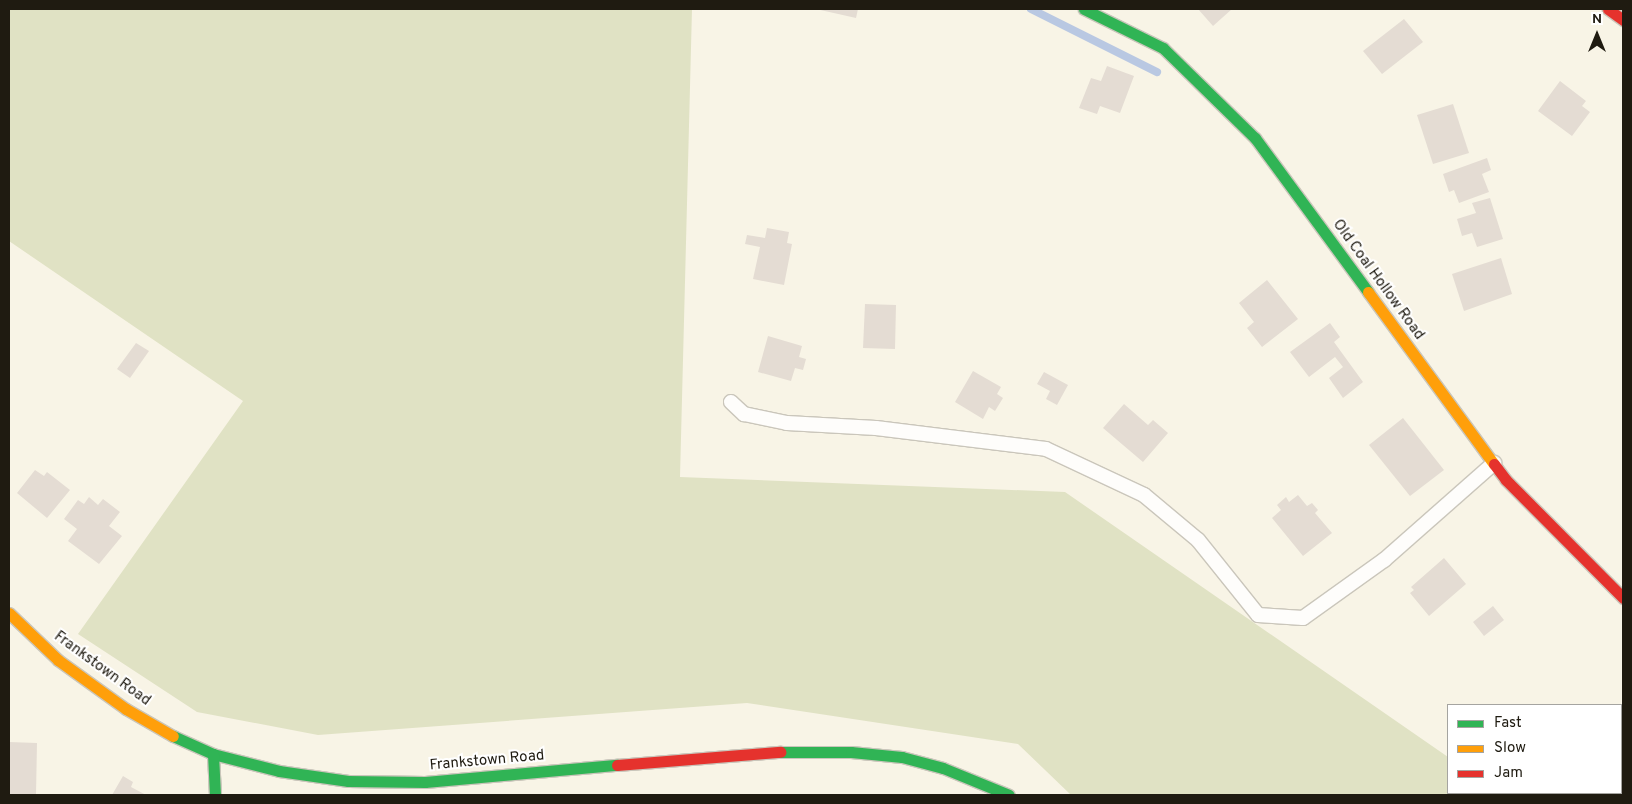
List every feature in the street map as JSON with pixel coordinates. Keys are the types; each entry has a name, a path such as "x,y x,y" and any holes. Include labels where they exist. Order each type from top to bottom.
{"main road":[{"name":"Old Coal Hollow Road","path":"1084,9 1162,48 1255,138 1506,480 1623,598"},
{"path":"1608,9 1623,20"},
{"name":"Frankstown Road","path":"9,613 58,660 126,709 181,740 213,754 279,772 348,781 425,782 761,752 851,752 902,757 943,768 1009,795"},
{"path":"213,754 215,795"}],"lane":[{"path":"732,402 744,414 787,424 876,428 1046,449 1144,495 1198,540 1258,615 1303,618 1384,560 1494,463"}],"green space":[{"path":"9,9 692,9 680,477 1065,492 1447,756 1447,794 1503,795 1071,795 1018,744 747,703 318,735 197,712 78,634 243,401 9,241"}],"building":[{"path":"816,9 858,9 856,18"},
{"path":"1198,9 1232,9 1213,26"},
{"path":"1404,19 1423,42 1382,74 1363,51"},
{"path":"1107,66 1134,76 1120,113 1100,106 1097,114 1079,108 1091,78 1101,81"},
{"path":"1560,81 1586,101 1582,106 1590,112 1572,136 1538,111"},
{"path":"1453,104 1469,153 1433,164 1417,115"},
{"path":"1487,158 1491,170 1482,174 1489,192 1459,203 1454,190 1449,192 1443,174"},
{"path":"1490,198 1503,239 1477,247 1472,233 1462,236 1457,219 1476,213 1472,203"},
{"path":"767,228 789,232 787,243 792,244 784,285 753,279 760,247 745,244 747,235 765,238"},
{"path":"1501,258 1512,294 1464,311 1452,274"},
{"path":"1267,280 1298,319 1262,347 1247,328 1254,322 1239,303"},
{"path":"865,304 896,305 895,349 863,348"},
{"path":"1330,323 1340,337 1334,342 1363,382 1343,398 1329,378 1343,367 1335,357 1309,377 1290,352"},
{"path":"768,336 802,346 799,357 806,359 803,370 795,368 791,381 758,372"},
{"path":"136,343 149,351 130,378 117,369"},
{"path":"973,371 1001,387 997,394 1003,398 995,411 989,407 983,419 955,402"},
{"path":"1044,372 1068,385 1057,405 1046,399 1050,391 1037,384"},
{"path":"1124,404 1148,425 1153,420 1168,433 1143,462 1103,428"},
{"path":"1403,418 1444,470 1410,496 1369,445"},
{"path":"35,470 44,476 47,472 70,490 47,518 17,493"},
{"path":"1298,495 1307,506 1312,503 1318,510 1315,513 1332,533 1303,556 1272,518 1281,510 1277,505 1286,497 1289,502"},
{"path":"89,497 98,505 103,499 120,512 109,526 122,536 99,564 68,541 77,529 64,519 78,500 84,504"},
{"path":"1444,558 1466,584 1429,616 1410,593 1414,590 1411,587"},
{"path":"1493,606 1504,620 1484,636 1473,622"},
{"path":"9,742 37,743 36,795 9,795"},
{"path":"123,776 133,782 131,787 146,795 112,795"}],"waterway":[{"path":"1031,9 1157,72"}],"traffic: fast":[{"path":"1084,9 1163,48 1255,138 1368,292"},
{"path":"173,736 213,754 279,771 348,781 425,782 617,765"},
{"path":"780,752 851,752 902,757 943,768 1009,795"},
{"path":"213,754 215,795"}],"traffic: slow":[{"path":"1368,292 1494,464"},
{"path":"9,613 58,660 126,709 173,736"}],"traffic: jam":[{"path":"1608,9 1623,20"},
{"path":"1494,464 1506,480 1623,598"},
{"path":"617,765 780,752"}]}
